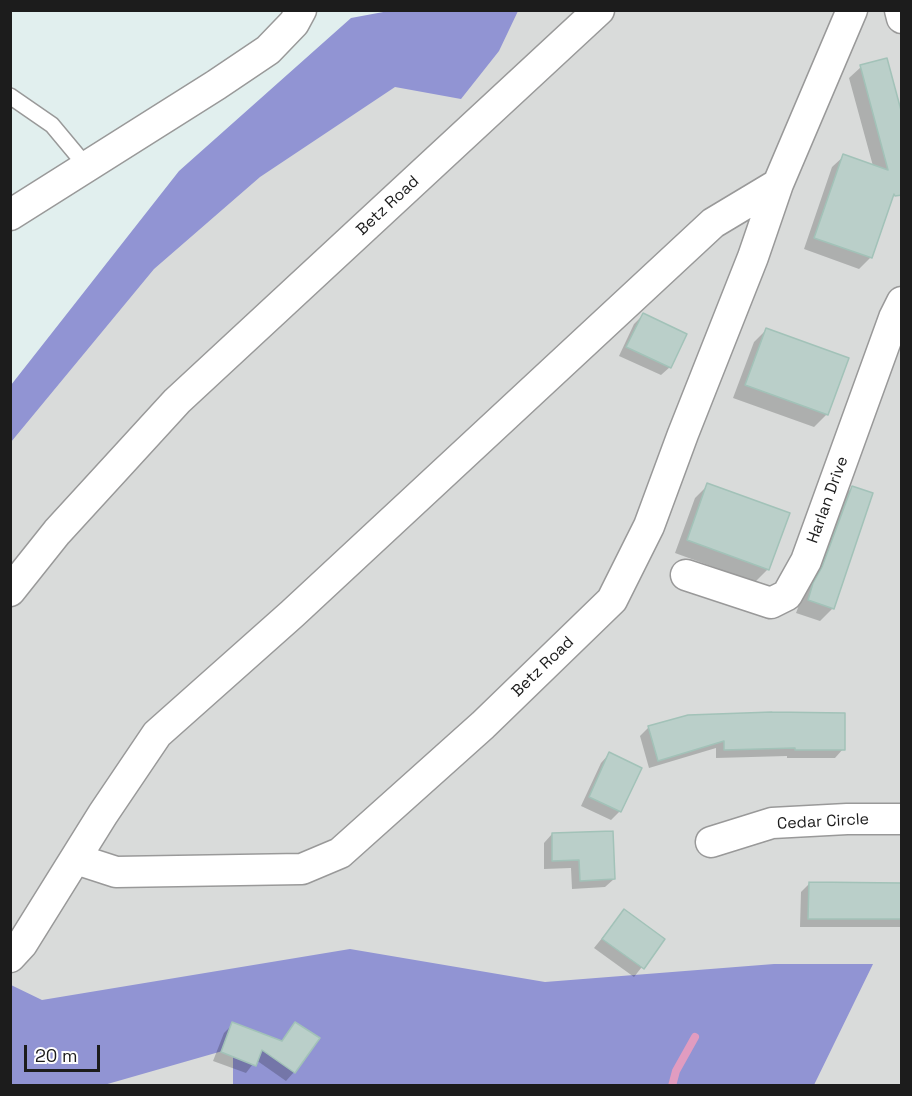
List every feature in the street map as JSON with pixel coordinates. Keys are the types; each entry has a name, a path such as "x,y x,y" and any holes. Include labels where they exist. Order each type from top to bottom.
{"street":[{"path":"10,215 216,85 267,50 294,23 301,10"},
{"name":"Betz Road","path":"10,591 57,532 177,401 599,10"},
{"name":"Betz Road","path":"76,859 116,872 302,869 340,853 500,708 612,600 649,526 753,257 778,184 852,10"},
{"path":"900,10 902,18"},
{"path":"10,957 22,944 103,814 157,734 300,606 712,223 778,184"},
{"name":"Harlan Drive","path":"686,575 771,603 788,596 806,561 902,302"},
{"name":"Cedar Circle","path":"711,842 772,823 902,819"}],"lane":[{"path":"10,96 52,125 87,167"}],"shaded area":[{"path":"394,10 518,11 499,51 461,99 395,87 260,177 154,269 11,442 11,385 179,171 351,18"},
{"path":"398,11 901,11 901,1085 11,1085 11,393"},
{"path":"350,949 545,982 774,964 873,964 814,1085 233,1085 233,1048 104,1085 11,1086 11,985 42,1000"}],"building":[{"path":"887,58 902,114 902,195 895,196 894,194 872,258 814,238 843,154 888,170 860,65"},
{"path":"643,313 687,334 671,368 626,347"},
{"path":"766,328 849,358 828,415 745,385"},
{"path":"707,483 790,513 769,570 687,540"},
{"path":"852,486 873,493 834,609 808,600"},
{"path":"772,712 845,713 845,750 795,750 795,748 724,750 724,741 658,761 648,726 688,715"},
{"path":"609,752 642,768 621,812 589,797"},
{"path":"613,831 615,879 580,881 579,860 552,861 552,833"},
{"path":"809,882 902,883 902,919 808,919"},
{"path":"624,909 665,939 644,969 602,939"},
{"path":"232,1022 282,1041 295,1022 320,1038 295,1073 262,1050 256,1066 221,1052"}],"waterway":[{"path":"672,1086 676,1071 695,1037"}]}
